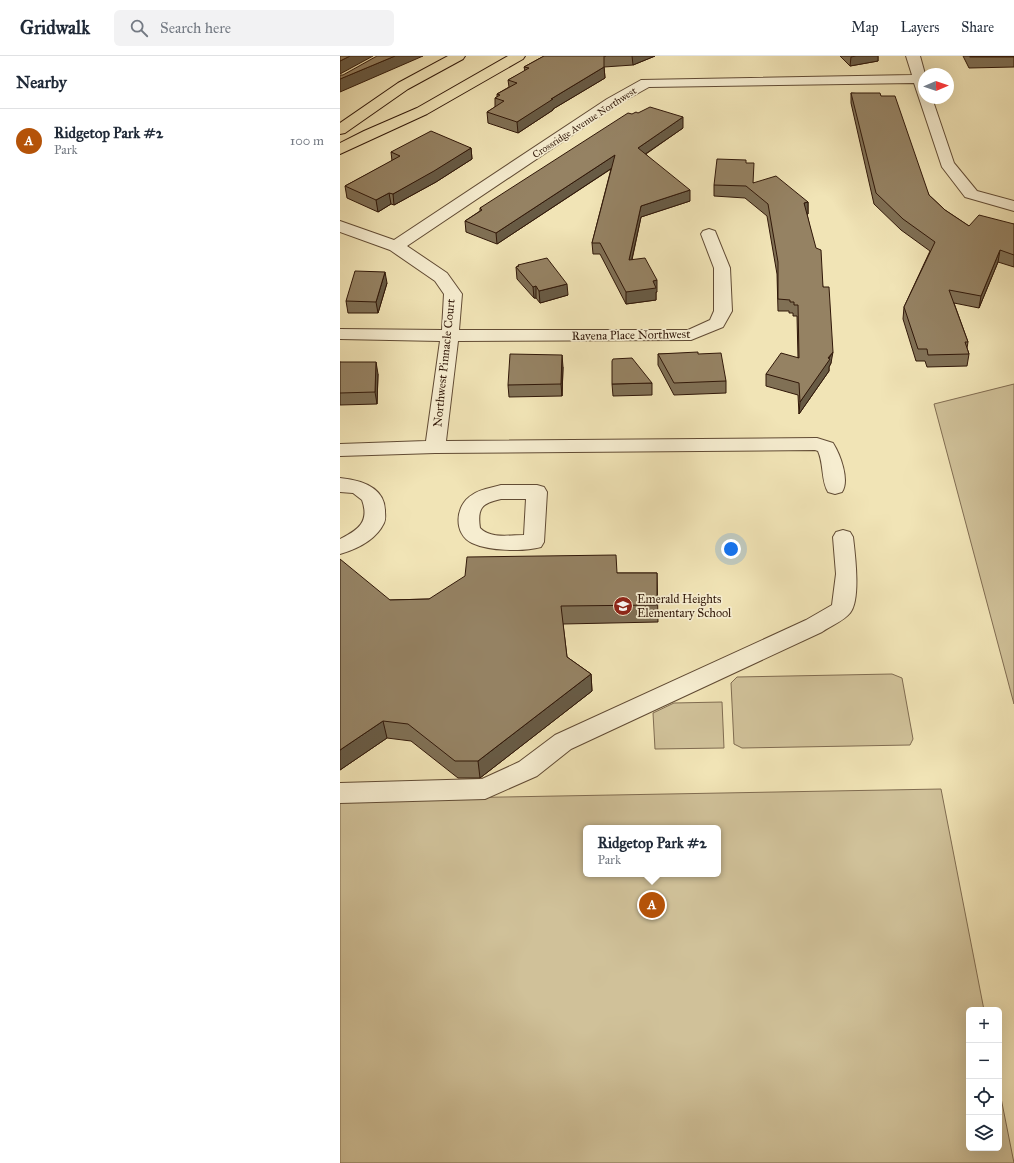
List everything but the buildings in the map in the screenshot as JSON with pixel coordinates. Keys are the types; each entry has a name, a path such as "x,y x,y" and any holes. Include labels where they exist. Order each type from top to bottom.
{"main road":[{"path":"340,130 403,86 458,56"},
{"path":"340,149 422,110 518,56"}],"street":[{"path":"913,56 918,75"},
{"name":"Crossridge Avenue Northwest","path":"396,246 612,102 646,83 918,79"},
{"path":"927,104 947,164 971,194 1014,206"},
{"name":"Northwest Pinnacle Court","path":"340,226 396,246 441,277 453,294 450,336 435,447"},
{"name":"Ravena Place Northwest","path":"340,334 450,336 691,335 717,324 723,311 722,268 709,234"},
{"path":"340,450 435,447 817,444 826,448 832,460 835,487"},
{"path":"340,485 352,485 369,494 376,506 374,523 358,538 340,547"},
{"path":"340,793 410,792 485,788 528,769 563,742 814,626 842,609 847,574 842,537"}],"shaded area":[{"path":"1014,384 1014,704 934,404"},
{"path":"892,674 902,678 913,739 910,745 742,748 734,744 731,683 737,677"},
{"path":"722,702 724,748 655,749 653,713 674,703"},
{"path":"941,789 983,1007 966,1007 966,1151 1002,1151 1002,1103 1014,1163 340,1163 340,800"}],"place":[{"name":"Emerald Heights Elementary School","path":"623,606"},
{"name":"Ridgetop Park #2","path":"652,905"}]}
